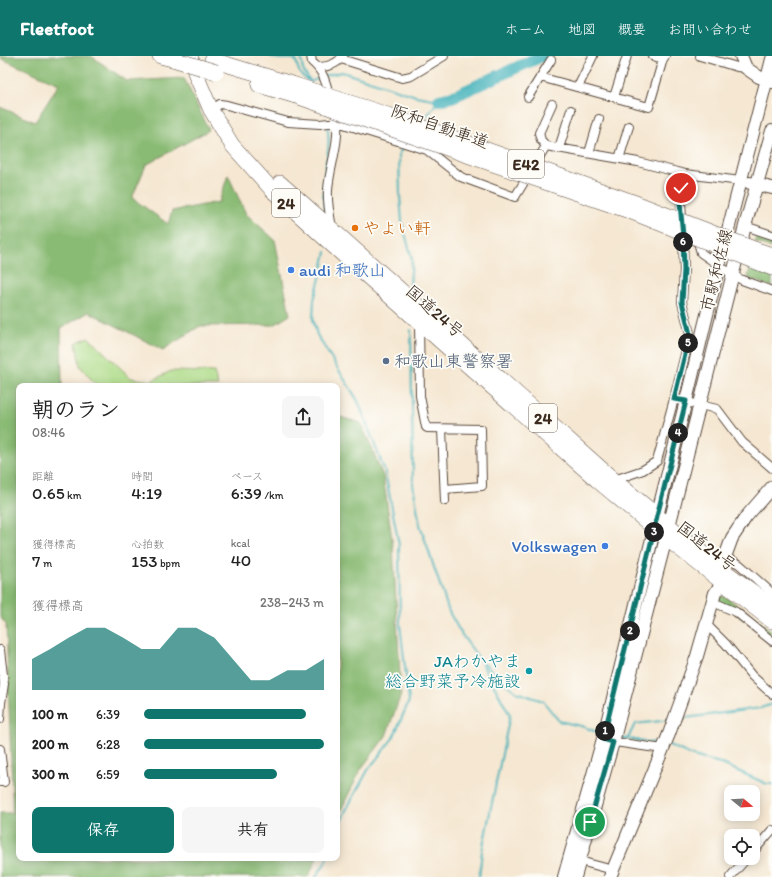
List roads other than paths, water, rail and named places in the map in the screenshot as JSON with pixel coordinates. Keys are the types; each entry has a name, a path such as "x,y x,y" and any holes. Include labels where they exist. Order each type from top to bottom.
{"highway":[{"name":"阪和自動車道","path":"160,56 183,58 210,63 296,91 397,118 633,202 753,254 772,268"},
{"name":"阪和自動車道","path":"197,56 210,63"},
{"name":"国道24号","path":"183,58 196,75 215,107 232,145 269,186 333,246 419,315 615,481 662,527 723,582 772,621"},
{"name":"国道24号","path":"210,63 215,107 242,141 281,185 333,231 419,315 597,480 662,527 722,562 772,606"},
{"name":"阪和自動車道","path":"753,254 772,256"}],"street":[{"path":"311,56 312,62 320,70 327,84 336,139 328,190 329,210 333,231 333,246"},
{"path":"320,70 336,62 342,57 402,78 410,76 444,56"},
{"path":"578,87 593,56"},
{"path":"614,97 627,56"},
{"path":"540,77 649,107 664,57 653,56"},
{"path":"700,56 737,67 746,68"},
{"path":"741,56 746,68 759,78 769,81 772,59"},
{"path":"528,97 551,60"},
{"name":"市駅和佐線","path":"662,527 680,400 719,265 769,81"},
{"path":"552,104 539,133 541,140 546,146 638,162 685,174 741,181 772,188"},
{"path":"215,107 227,105 288,122 320,124 334,122 427,150 461,177 515,197 546,146"},
{"path":"559,148 570,110"},
{"path":"589,153 599,119"},
{"path":"619,159 629,126"},
{"name":"市駅和佐線","path":"662,527 700,405 745,226 772,134"},
{"path":"615,481 643,470 657,461 680,400 690,334 682,302 684,270 681,195 682,183 685,174"},
{"path":"745,226 772,235"},
{"path":"683,236 698,242 701,253 733,275 742,280 772,291"},
{"path":"419,315 420,396 425,425 427,428 481,429 482,486 445,488"},
{"path":"680,400 717,409 742,442 772,468"},
{"path":"442,428 445,501"},
{"path":"772,487 746,517 732,538 722,562 739,564 772,593"},
{"path":"564,877 574,860 608,741 662,527"},
{"path":"574,860 612,874 663,749 697,656 715,593 723,582"},
{"path":"713,602 736,612 772,641"},
{"path":"706,624 726,644 752,676 772,694"},
{"path":"0,650 2,684 0,719"},
{"path":"608,741 663,749"},
{"path":"0,749 4,782 0,782"},
{"path":"760,844 772,830"},
{"path":"574,860 575,877"},
{"path":"730,877 741,865"}],"waterway":[{"path":"270,56 277,59 296,60 303,77 309,81"},
{"path":"300,56 303,70 311,82"},
{"path":"439,100 452,97 542,56"},
{"path":"324,76 342,72 416,96 439,100 423,121"},
{"path":"310,82 320,78"},
{"path":"324,211 323,183 328,150 327,125"},
{"path":"405,146 399,153 400,196 402,222 412,259 410,286"},
{"path":"326,252 314,300 313,320 317,335 358,401 385,472 399,545 400,624 409,701 393,738 368,770 345,812 340,824"},
{"path":"411,330 413,485 420,525 449,612 462,635 480,660 510,715 482,851 479,877"},
{"path":"482,662 516,692 543,701 559,721 581,726 597,732"},
{"path":"678,719 761,708 772,704"},
{"path":"628,738 635,724 670,720"},
{"path":"622,738 661,744"},
{"path":"669,745 693,756 720,763 767,784 772,784"},
{"path":"316,877 326,861"}],"place":[{"name":"やよい軒","path":"355,228"},
{"name":"audi 和歌山","path":"291,270"},
{"name":"和歌山東警察署","path":"386,361"},
{"name":"Volkswagen","path":"605,546"},
{"name":"JAわかやま 総合野菜予冷施設","path":"529,671"}]}
